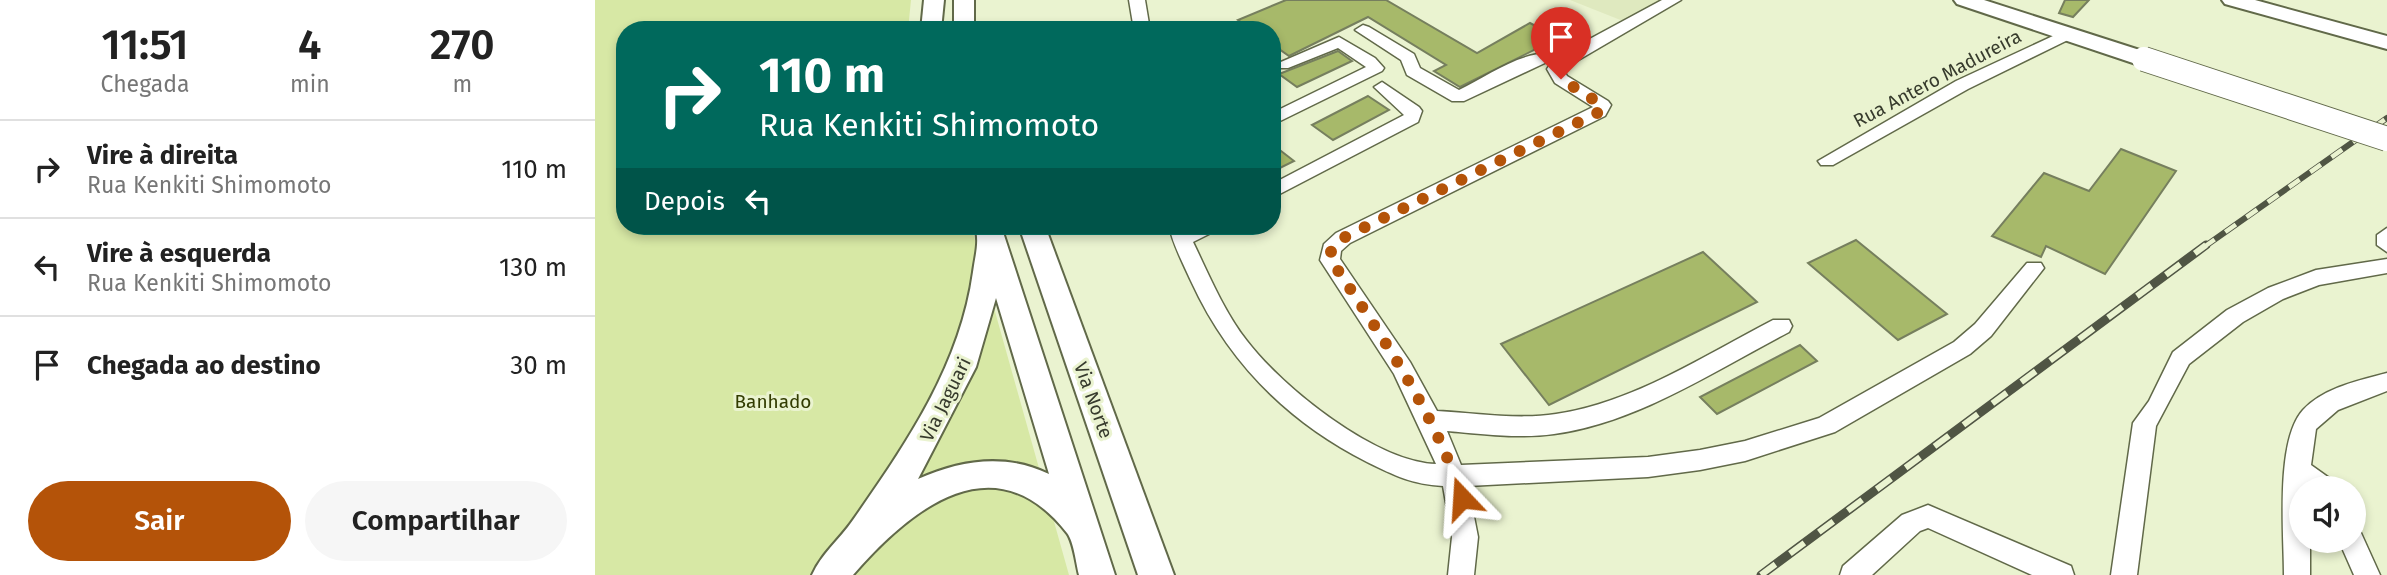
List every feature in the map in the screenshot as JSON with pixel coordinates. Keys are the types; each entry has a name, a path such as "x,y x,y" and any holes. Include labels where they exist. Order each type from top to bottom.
{"main road":[{"path":"932,21 934,0"},
{"path":"964,0 964,21"},
{"path":"1964,0 2387,139"},
{"path":"2232,0 2387,43"},
{"name":"Via Jaguari","path":"831,575 855,547 924,444 968,356 981,304 988,235"},
{"path":"991,235 1097,575"},
{"name":"Via Norte","path":"1035,235 1156,575"},
{"name":"Via Jaguari","path":"855,547 921,492 950,479 984,474 1015,477 1047,488 1085,535"}],"street":[{"path":"1137,0 1140,21"},
{"path":"1461,575 1465,561 1465,525 1455,476 1429,420 1381,333 1331,260 1331,249 1343,238 1599,112 1602,105 1561,79 1555,69 1562,61 1673,0"},
{"path":"1363,30 1408,57 1413,71 1458,97 1539,58 1548,57 1562,61"},
{"name":"Rua Antero Madureira","path":"1827,160 1962,85 2068,34"},
{"path":"1281,115 1375,68 1369,61 1339,42 1282,65"},
{"path":"1281,187 1412,118 1413,111 1382,87"},
{"path":"1181,235 1210,299 1239,347 1292,402 1340,437 1415,474 1455,476 1635,468 1687,462 1745,451 1827,425 1962,348 1983,330 2034,268"},
{"path":"2387,235 2387,245"},
{"path":"2124,575 2145,423 2159,409 2178,362 2204,338 2268,294 2311,279 2387,266"},
{"path":"1429,420 1535,425 1579,419 1683,376 1781,326"},
{"path":"2297,575 2298,469 2307,422 2318,412 2359,389 2387,382"},
{"path":"2298,469 2307,476"},
{"path":"1853,575 1857,568 1920,519 1928,516 2061,575"},
{"path":"2357,553 2367,575"}],"shaded area":[{"path":"1570,0 1661,0 1623,21"}],"green space":[{"name":"Banhado","path":"595,0 911,0 909,21 616,21 616,235 974,235 1069,575 595,575"}],"building":[{"path":"1286,0 1386,0 1477,53 1530,23 1558,38 1460,87 1434,71 1446,65 1368,17 1289,56 1281,50 1281,21 1238,20"},
{"path":"2065,0 2089,0 2073,17 2059,13"},
{"path":"1338,51 1352,61 1297,87 1281,73"},
{"path":"1368,96 1389,110 1333,140 1312,125"},
{"path":"2121,149 2176,171 2105,274 2046,246 2041,257 1992,236 2044,173 2089,191"},
{"path":"1281,151 1294,161 1281,168"},
{"path":"1856,240 1947,314 1898,340 1808,263"},
{"path":"1703,252 1757,302 1549,405 1501,344"},
{"path":"1800,345 1817,361 1717,414 1700,397"}],"railway":[{"path":"2204,247 2387,118"},
{"path":"1761,575 2206,245"}],"route":[{"path":"1462,498 1455,476 1429,420 1381,333 1331,260 1331,249 1343,238 1599,112 1602,105 1561,79"}]}
